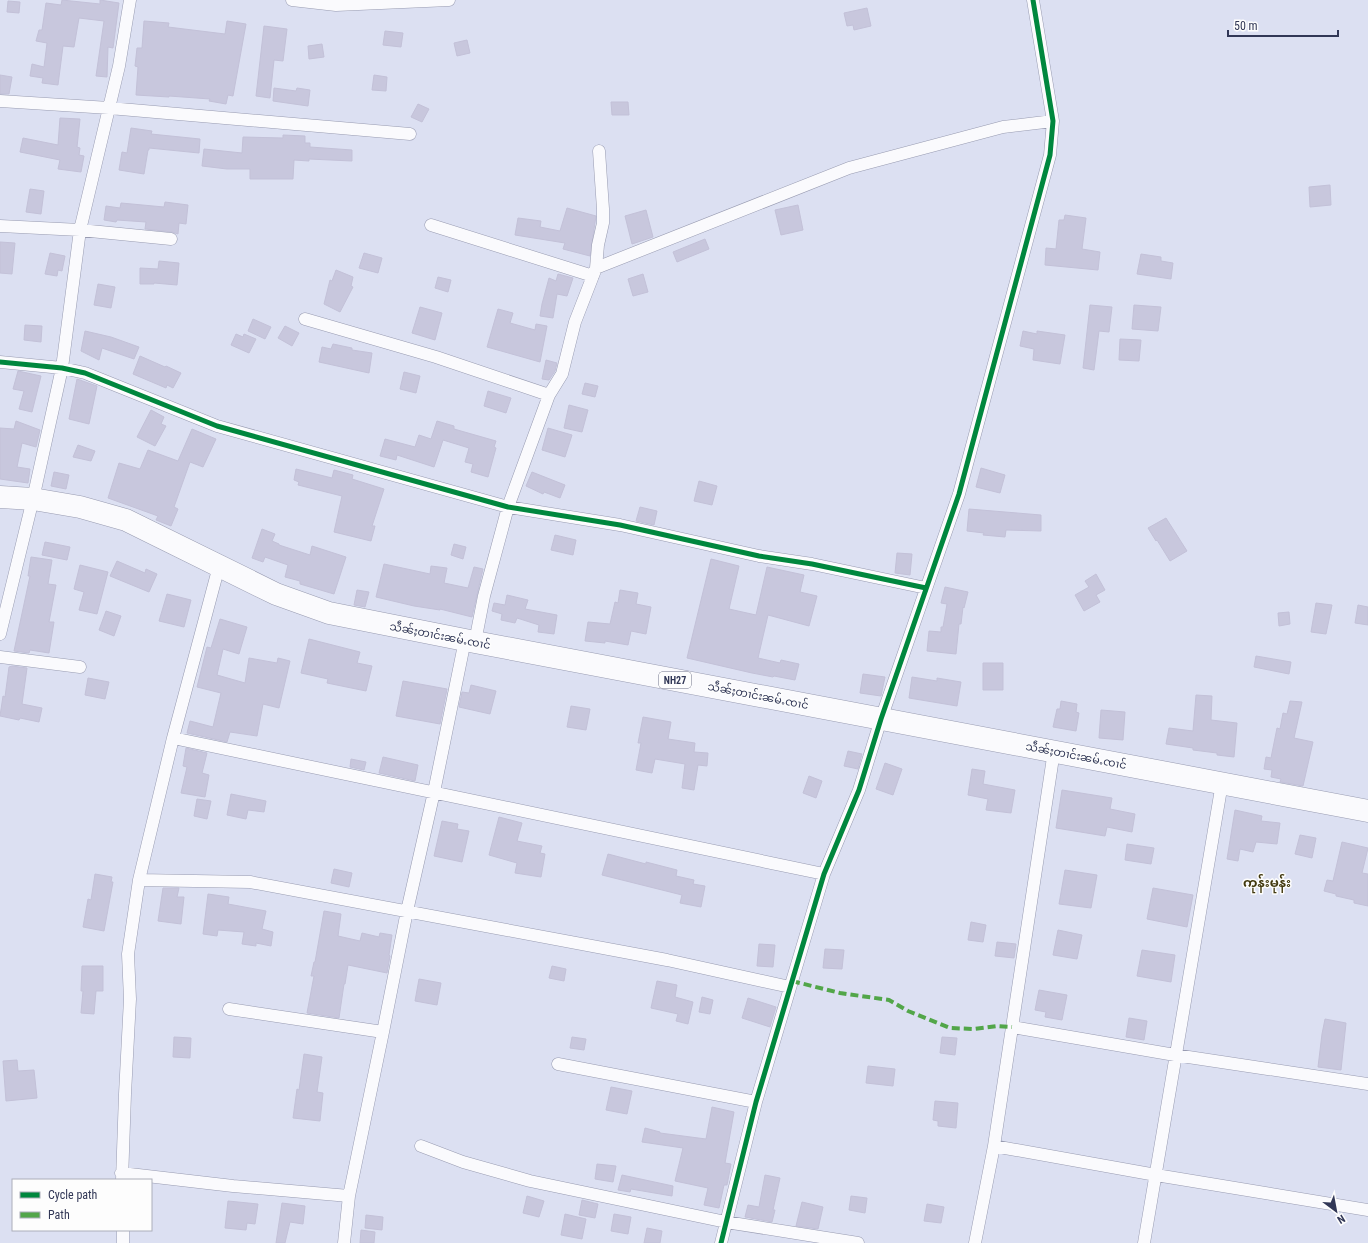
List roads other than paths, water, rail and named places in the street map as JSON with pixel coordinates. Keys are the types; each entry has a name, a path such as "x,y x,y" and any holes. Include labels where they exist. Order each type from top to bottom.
{"highway":[{"name":"သဵၼ်ႈတၢင်းၼမ်ႉၸၢင်","path":"0,497 33,499 80,507 126,520 276,594 329,613 880,719 1368,810"}],"street":[{"path":"0,634 33,499 62,368 80,230 109,108 130,0"},
{"path":"292,0 336,5 449,0"},
{"path":"721,1243 756,1102 824,874 859,790 880,719 958,494 1050,155 1053,121 1033,0"},
{"path":"0,101 109,108 410,134"},
{"path":"431,225 594,272 849,168 1003,127 1053,121"},
{"path":"344,1243 349,1196 407,911 470,641 508,507 549,395 562,374 575,322 594,272 603,223 604,209 599,151"},
{"path":"0,226 80,230 171,239"},
{"path":"305,319 436,357 549,395"},
{"path":"0,362 62,368 84,374 217,426 508,507 620,525 759,556 812,564 926,588"},
{"path":"219,566 173,738 139,880 128,954 130,998 121,1176 349,1196"},
{"path":"0,657 80,667"},
{"path":"173,738 824,874"},
{"path":"975,1243 994,1146 1054,751"},
{"path":"1144,1243 1222,783"},
{"path":"139,880 250,882 667,960 790,987"},
{"path":"229,1009 383,1032"},
{"path":"1012,1027 1175,1055 1368,1084"},
{"path":"558,1064 756,1102"},
{"path":"421,1146 463,1162 530,1181 726,1222 858,1243"},
{"path":"994,1146 1156,1175 1368,1210"},
{"path":"123,1231 123,1243"}],"district":[{"name":"ကုန်းမုန်း","path":"1267,882"}]}
